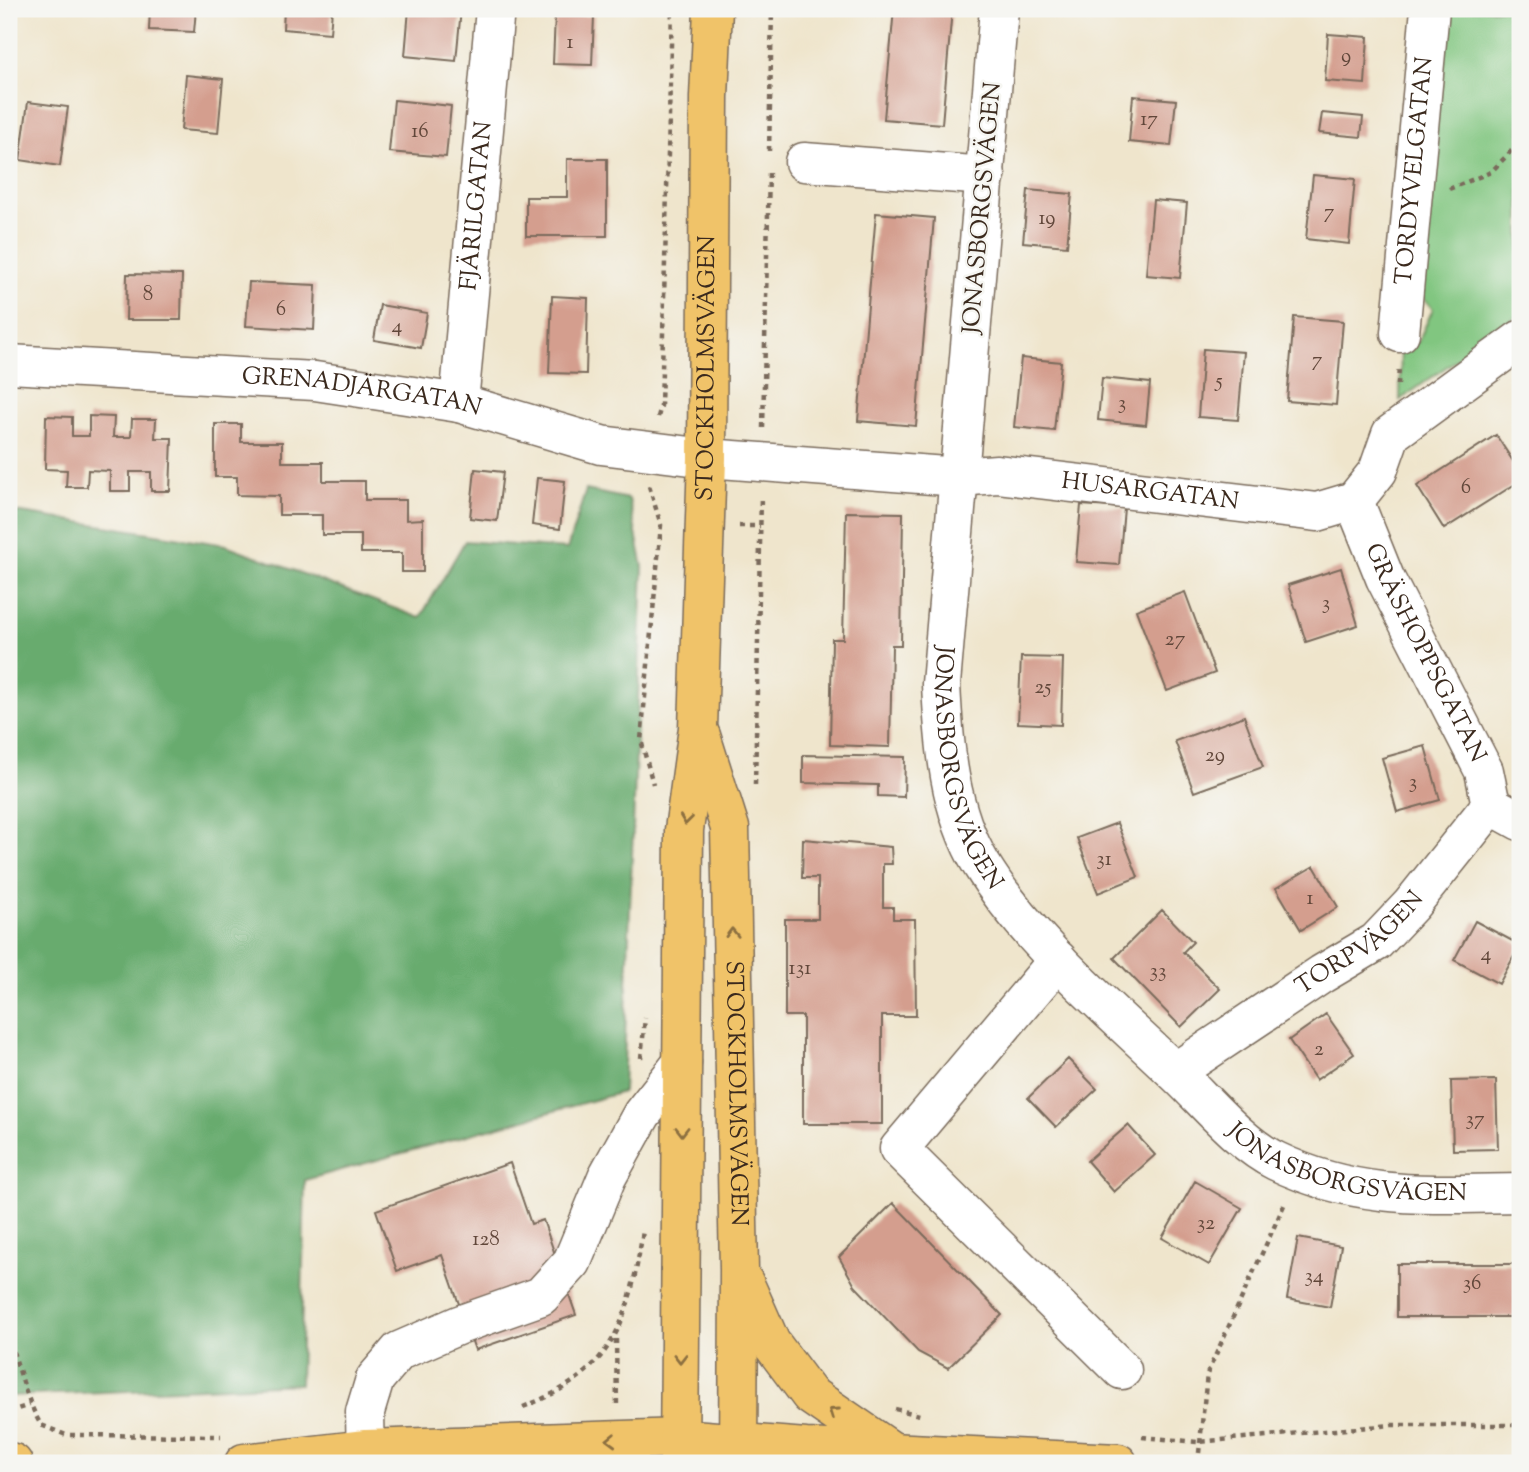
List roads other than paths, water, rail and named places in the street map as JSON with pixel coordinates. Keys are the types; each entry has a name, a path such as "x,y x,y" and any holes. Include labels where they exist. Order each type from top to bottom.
{"main road":[{"name":"STOCKHOLMSVÄGEN","path":"680,1450 684,830 698,728 707,458 709,97 713,9"},
{"name":"STOCKHOLMSVÄGEN","path":"698,728 730,828 739,1270 738,1453"},
{"path":"739,1270 771,1343 810,1395 890,1450"},
{"path":"244,1463 617,1440 680,1450 738,1453 1124,1450"}],"street":[{"name":"FJÄRILGATAN","path":"459,403 495,9"},
{"name":"JONASBORGSVÄGEN","path":"999,9 941,684 951,780 960,818 981,863 1010,904 1058,960 1234,1130 1273,1160 1353,1189 1402,1194 1520,1194"},
{"name":"TORDYVELGATAN","path":"1401,333 1430,9"},
{"path":"804,162 986,176"},
{"path":"1354,501 1378,471 1391,434 1520,340"},
{"name":"GRENADJÄRGATAN","path":"9,364 315,381 459,403 601,445 707,458"},
{"name":"HUSARGATAN","path":"707,458 959,477 997,474 1317,512 1354,501"},
{"name":"GRÄSHOPPSGATAN","path":"1354,501 1385,578 1506,813"},
{"name":"TORPVÄGEN","path":"1175,1072 1322,974 1376,942 1506,813"},
{"path":"1058,960 899,1149 1122,1370"},
{"path":"366,1456 365,1412 375,1380 399,1351 460,1325 541,1296 572,1262 607,1177 644,1111 682,1063"}]}
